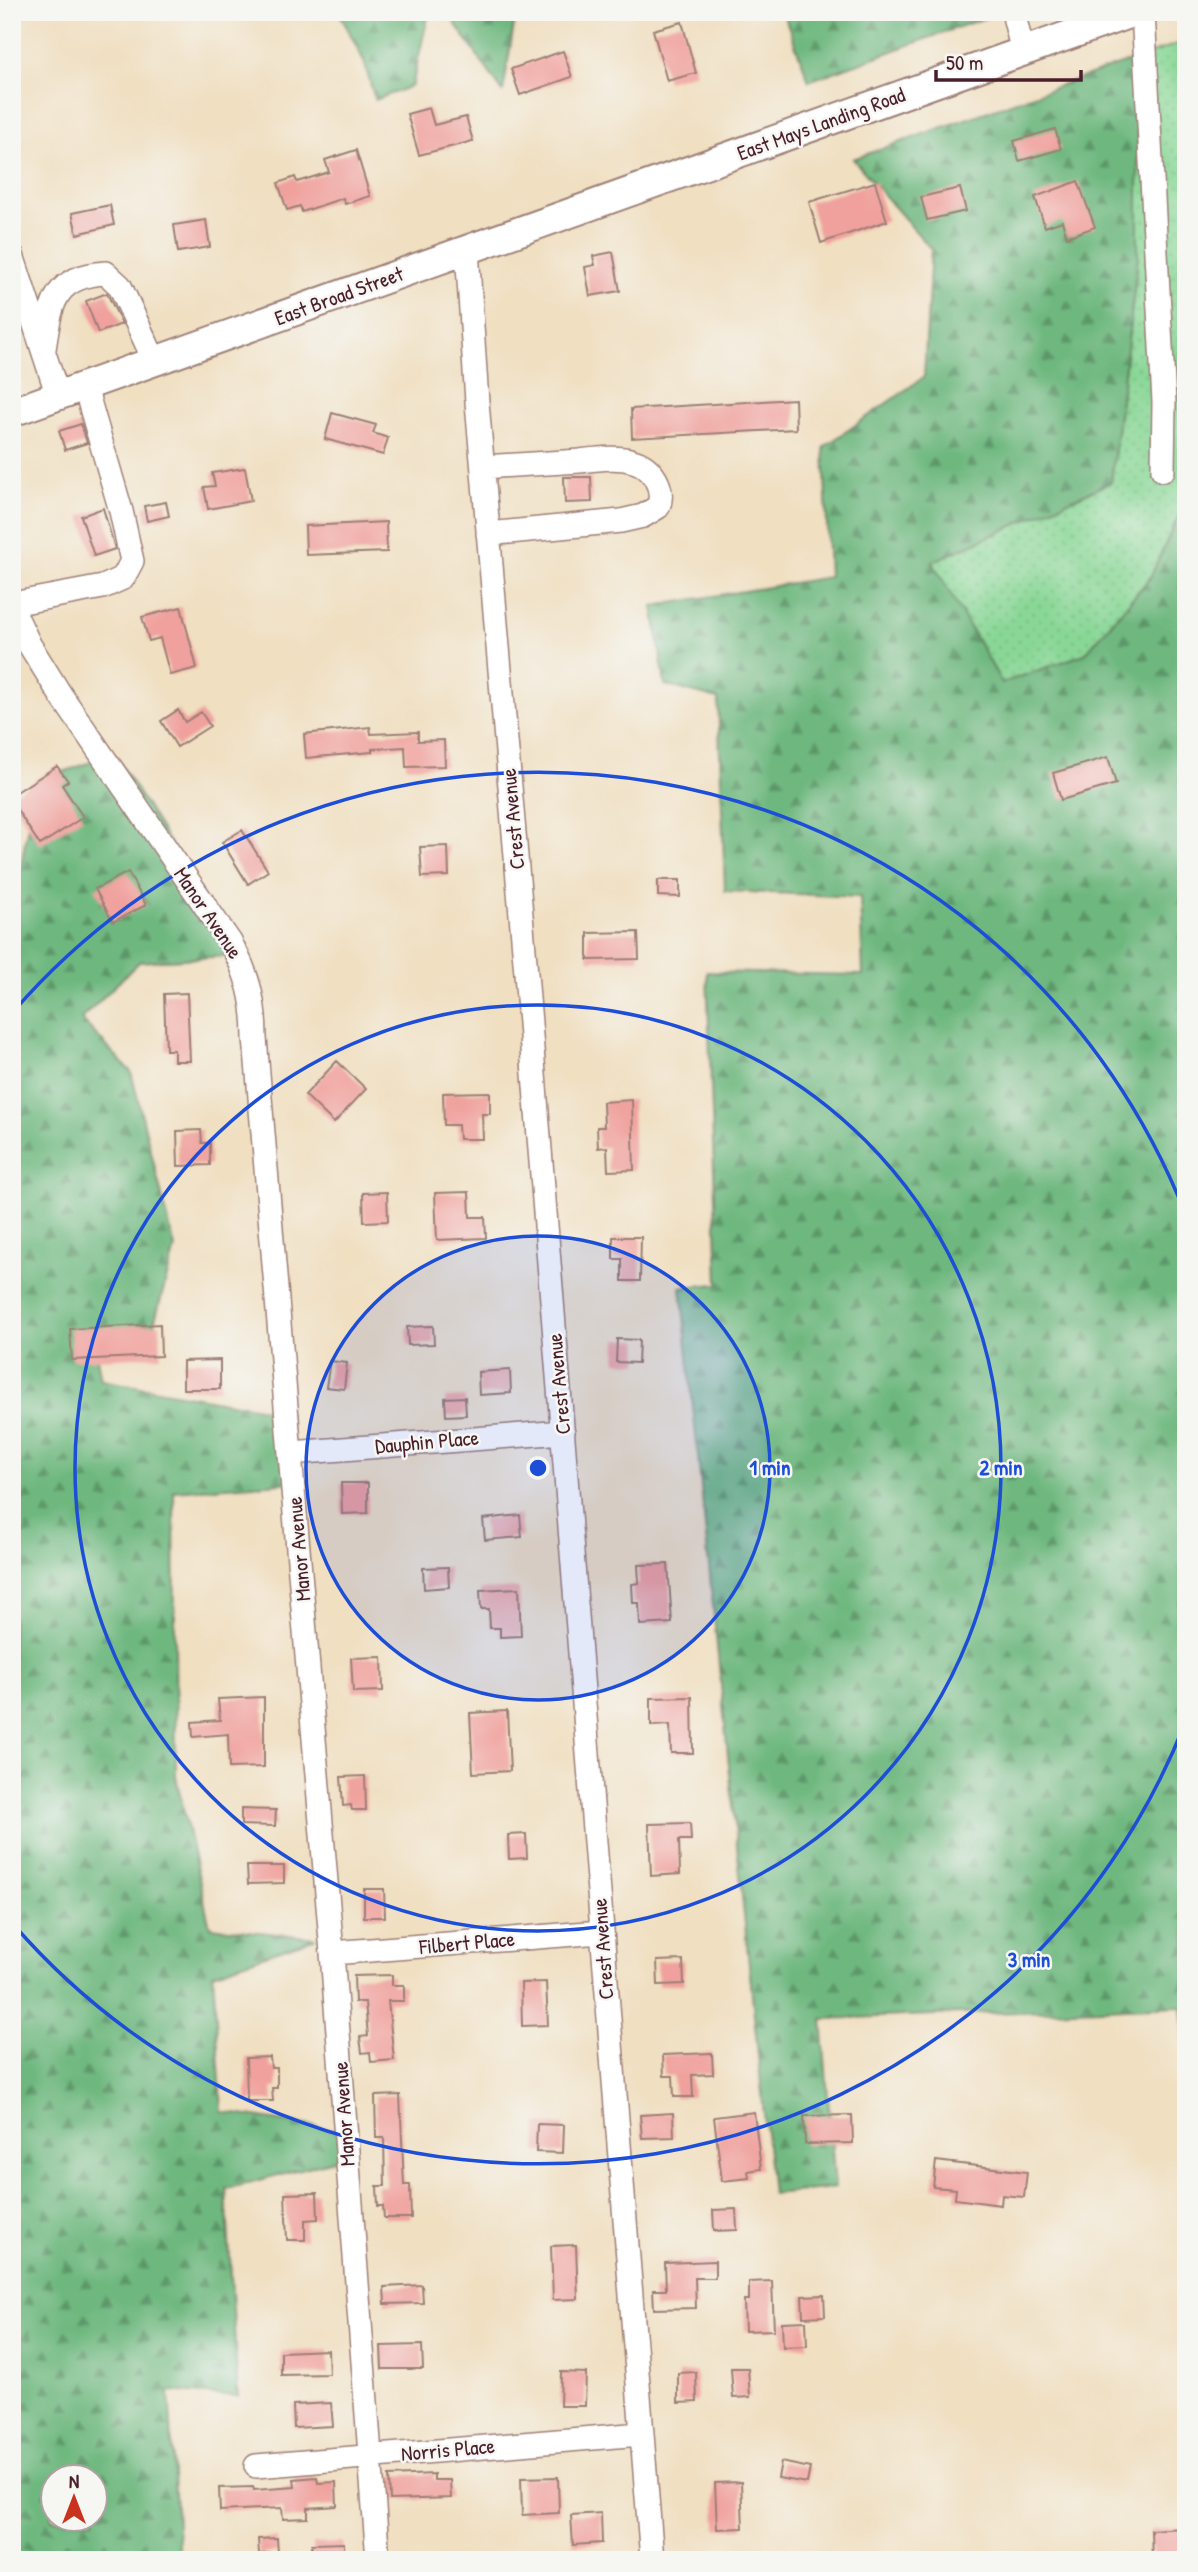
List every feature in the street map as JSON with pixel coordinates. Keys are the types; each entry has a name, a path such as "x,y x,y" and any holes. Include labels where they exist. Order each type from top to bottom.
{"main road":[{"name":"East Mays Landing Road","path":"666,179 1134,12"},
{"name":"East Broad Street","path":"12,412 666,179"}],"street":[{"path":"1013,12 1023,52"},
{"path":"1143,12 1164,402 1163,470"},
{"name":"Crest Avenue","path":"467,250 652,2560"},
{"path":"12,255 58,397"},
{"path":"44,349 50,307 61,289 86,274 106,273 120,286 155,362"},
{"path":"12,606 103,587 122,578 132,561 121,511 85,387"},
{"path":"483,467 612,458 634,461 646,467 653,475 661,493 658,507 643,516 621,521 488,534"},
{"name":"Manor Avenue","path":"12,606 29,644 60,694 243,964 255,1009 255,1038 332,1953 378,2560"},
{"name":"Dauphin Place","path":"291,1453 563,1432"},
{"name":"Filbert Place","path":"332,1953 601,1932"},
{"name":"Norris Place","path":"256,2466 641,2434"}],"green space":[{"path":"339,12 429,12 412,86 375,100 364,61"},
{"path":"447,12 516,12 503,92"},
{"path":"783,12 1001,12 809,81"},
{"path":"1186,41 1186,500 1150,578 1085,654 1002,684 931,562 1111,482 1138,256 1138,58"},
{"path":"1138,58 1138,256 1111,482 932,562 1002,683 1085,654 1150,578 1186,500 1186,2075 1182,2006 822,2019 835,2188 772,2194 681,1287 718,1284 707,972 863,975 860,897 725,891 718,699 665,685 653,606 829,577 824,447 924,377 931,249 853,159"},
{"path":"114,754 239,955 139,962 81,1019 131,1072 175,1248 148,1345 96,1353 101,1380 288,1413 293,1482 174,1491 176,1777 210,1927 316,1938 213,1973 222,2112 344,2131 348,2156 226,2189 238,2397 169,2391 179,2560 12,2560 12,920 35,782"}],"building":[{"path":"682,22 696,73 667,81 653,30"},
{"path":"563,51 572,77 520,95 511,69"},
{"path":"429,108 434,125 466,117 473,141 419,155 407,114"},
{"path":"1055,129 1061,149 1019,161 1014,141"},
{"path":"356,150 370,196 345,204 343,198 302,212 300,206 287,210 278,183 295,177 297,182 329,172 325,160"},
{"path":"1078,181 1095,227 1067,237 1062,221 1045,227 1035,197"},
{"path":"875,182 887,221 821,243 809,202"},
{"path":"960,188 966,211 927,220 921,197"},
{"path":"110,205 114,225 77,234 72,213"},
{"path":"206,220 210,247 178,252 174,225"},
{"path":"613,252 620,291 590,296 585,267 595,265 593,256"},
{"path":"107,293 122,324 98,333 86,301"},
{"path":"795,399 796,429 632,438 631,409"},
{"path":"332,413 376,425 373,433 388,438 383,455 325,439"},
{"path":"81,424 87,443 65,450 59,431"},
{"path":"245,468 251,501 208,509 204,487 215,486 212,473"},
{"path":"564,477 591,477 592,502 565,503"},
{"path":"166,502 169,516 147,521 144,506"},
{"path":"103,508 115,549 94,556 81,516"},
{"path":"386,522 387,552 306,555 305,526"},
{"path":"181,607 197,668 170,675 160,638 149,641 142,617"},
{"path":"178,710 185,722 201,712 210,726 177,747 161,721"},
{"path":"370,727 371,734 418,732 418,741 444,740 445,766 406,767 405,747 306,758 304,734"},
{"path":"1108,757 1116,784 1061,800 1053,773"},
{"path":"57,766 68,781 62,785 83,817 40,845 12,802 12,795"},
{"path":"242,830 268,871 248,884 222,842"},
{"path":"448,846 449,876 422,877 420,847"},
{"path":"128,872 146,905 113,922 95,889"},
{"path":"658,880 680,880 680,897 658,896"},
{"path":"638,932 639,959 588,960 588,933"},
{"path":"187,993 190,1061 174,1061 174,1050 166,1050 164,994"},
{"path":"337,1061 366,1089 334,1123 305,1095"},
{"path":"490,1092 490,1114 482,1114 483,1139 459,1139 458,1125 444,1125 443,1093"},
{"path":"632,1100 634,1170 608,1171 607,1147 598,1148 597,1127 604,1127 603,1102"},
{"path":"201,1130 202,1143 210,1143 210,1165 178,1166 177,1131"},
{"path":"387,1192 388,1221 364,1222 363,1193"},
{"path":"469,1192 470,1217 485,1217 486,1238 437,1240 435,1193"},
{"path":"613,1237 641,1237 640,1281 622,1281 622,1259 613,1259"},
{"path":"160,1324 161,1356 72,1360 70,1329"},
{"path":"433,1326 434,1344 408,1345 407,1327"},
{"path":"617,1339 639,1340 638,1363 616,1362"},
{"path":"220,1360 220,1389 183,1389 183,1361"},
{"path":"330,1361 347,1363 344,1389 326,1387"},
{"path":"510,1370 511,1393 479,1395 478,1372"},
{"path":"465,1397 466,1415 446,1416 445,1398"},
{"path":"341,1483 368,1483 368,1513 342,1514"},
{"path":"520,1515 522,1537 485,1540 483,1519"},
{"path":"668,1564 672,1623 640,1625 639,1603 633,1603 632,1584 639,1583 638,1565"},
{"path":"448,1567 449,1587 424,1589 423,1568"},
{"path":"519,1588 521,1636 500,1637 500,1628 490,1628 489,1609 481,1609 480,1590"},
{"path":"382,1657 383,1691 353,1692 351,1658"},
{"path":"264,1697 264,1767 229,1768 228,1734 193,1737 192,1722 220,1720 218,1699"},
{"path":"692,1697 693,1753 671,1753 670,1725 651,1726 651,1698"},
{"path":"507,1711 510,1771 473,1773 470,1713"},
{"path":"365,1776 366,1810 352,1810 351,1805 343,1806 341,1777"},
{"path":"241,1809 276,1810 275,1826 241,1825"},
{"path":"690,1823 691,1840 679,1840 680,1874 651,1876 649,1824"},
{"path":"526,1834 527,1858 509,1859 508,1835"},
{"path":"247,1866 284,1866 284,1883 248,1884"},
{"path":"364,1889 384,1889 385,1917 364,1917"},
{"path":"683,1960 684,1984 658,1985 657,1961"},
{"path":"392,1975 392,1985 404,1985 404,2001 388,2001 394,2060 371,2062 370,2052 362,2053 360,2037 368,2036 365,2002 355,2002 354,1976"},
{"path":"546,1982 548,2025 522,2026 521,1983"},
{"path":"712,2053 713,2074 692,2075 693,2097 674,2097 673,2076 664,2076 663,2055"},
{"path":"270,2057 271,2068 277,2068 277,2088 272,2088 273,2101 247,2101 246,2058"},
{"path":"400,2095 404,2185 410,2185 411,2218 384,2218 383,2206 378,2206 377,2186 385,2186 384,2138 376,2138 375,2096"},
{"path":"754,2112 761,2169 748,2171 749,2178 722,2181 714,2117"},
{"path":"673,2113 674,2137 642,2138 640,2115"},
{"path":"852,2115 853,2143 805,2144 804,2116"},
{"path":"537,2124 564,2125 563,2153 536,2152"},
{"path":"936,2161 1027,2172 1024,2197 1002,2195 1001,2205 955,2199 956,2189 933,2187"},
{"path":"317,2193 318,2219 305,2220 305,2240 287,2240 285,2194"},
{"path":"736,2209 737,2230 714,2231 713,2210"},
{"path":"576,2245 578,2299 553,2300 551,2246"},
{"path":"715,2261 715,2278 695,2278 696,2308 654,2309 653,2290 666,2290 665,2263"},
{"path":"772,2281 774,2330 745,2331 744,2300 749,2300 749,2282"},
{"path":"422,2285 423,2303 385,2304 384,2287"},
{"path":"824,2295 825,2316 803,2317 802,2296"},
{"path":"806,2321 807,2346 783,2347 782,2322"},
{"path":"422,2345 423,2369 382,2369 381,2346"},
{"path":"328,2350 329,2374 281,2375 281,2352"},
{"path":"731,2368 748,2368 750,2397 733,2398"},
{"path":"561,2372 586,2373 585,2406 560,2406"},
{"path":"696,2372 697,2402 678,2403 678,2373"},
{"path":"331,2403 333,2426 294,2428 293,2405"},
{"path":"781,2462 810,2468 807,2483 778,2478"},
{"path":"434,2474 434,2480 450,2480 451,2498 390,2500 389,2476"},
{"path":"317,2477 318,2483 336,2482 337,2506 308,2508 308,2518 283,2519 282,2508 220,2511 219,2488 253,2487 254,2490 295,2487 294,2479"},
{"path":"558,2477 559,2513 522,2515 521,2478"},
{"path":"741,2482 743,2528 717,2529 715,2483"},
{"path":"601,2513 602,2543 573,2545 571,2515"},
{"path":"1183,2528 1184,2560 1152,2560 1151,2530"},
{"path":"277,2538 278,2553 259,2554 258,2539"},
{"path":"344,2543 344,2560 312,2560 312,2544"}]}
